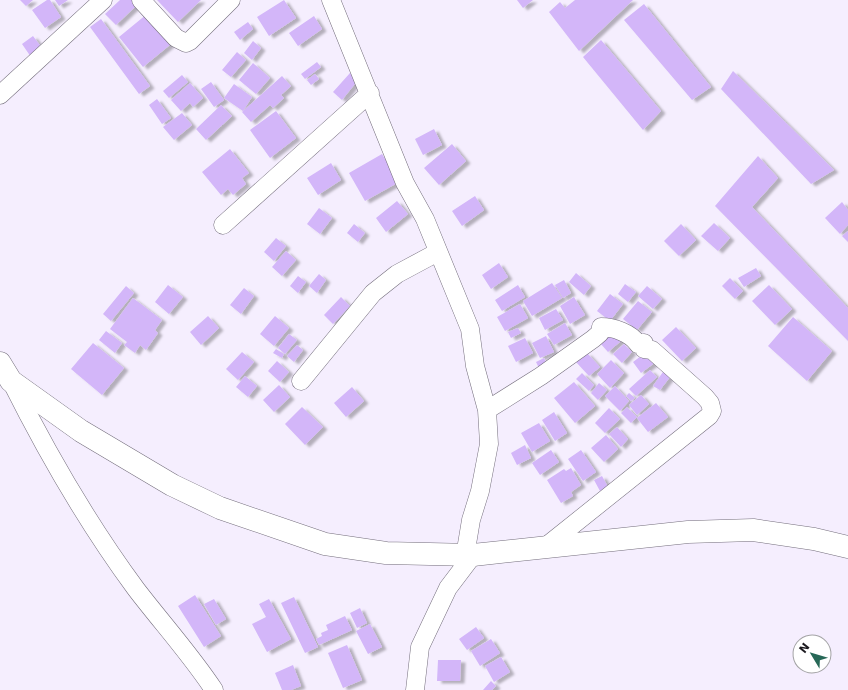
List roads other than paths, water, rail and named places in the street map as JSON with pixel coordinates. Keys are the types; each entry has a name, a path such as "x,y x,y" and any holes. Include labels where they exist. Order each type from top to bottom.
{"street":[{"path":"0,95 103,0"},
{"path":"141,0 176,38 186,43 190,41 230,0"},
{"path":"331,0 370,93 405,183 425,219 470,330 475,366 487,410 489,444 480,491 470,520 469,556 448,588 420,647 415,690"},
{"path":"223,225 370,93"},
{"path":"301,381 372,293 397,274 438,252"},
{"path":"487,410 541,376 593,339 600,333 601,327 612,327 635,340 638,344 644,344 644,349 652,350 705,397 710,404 712,411 709,416 544,548"},
{"path":"6,372 81,432 172,485 220,508 325,544 386,553 469,556 688,532 753,530 814,539 848,547"},
{"path":"6,372 37,432 81,506 136,588 214,690"}]}
